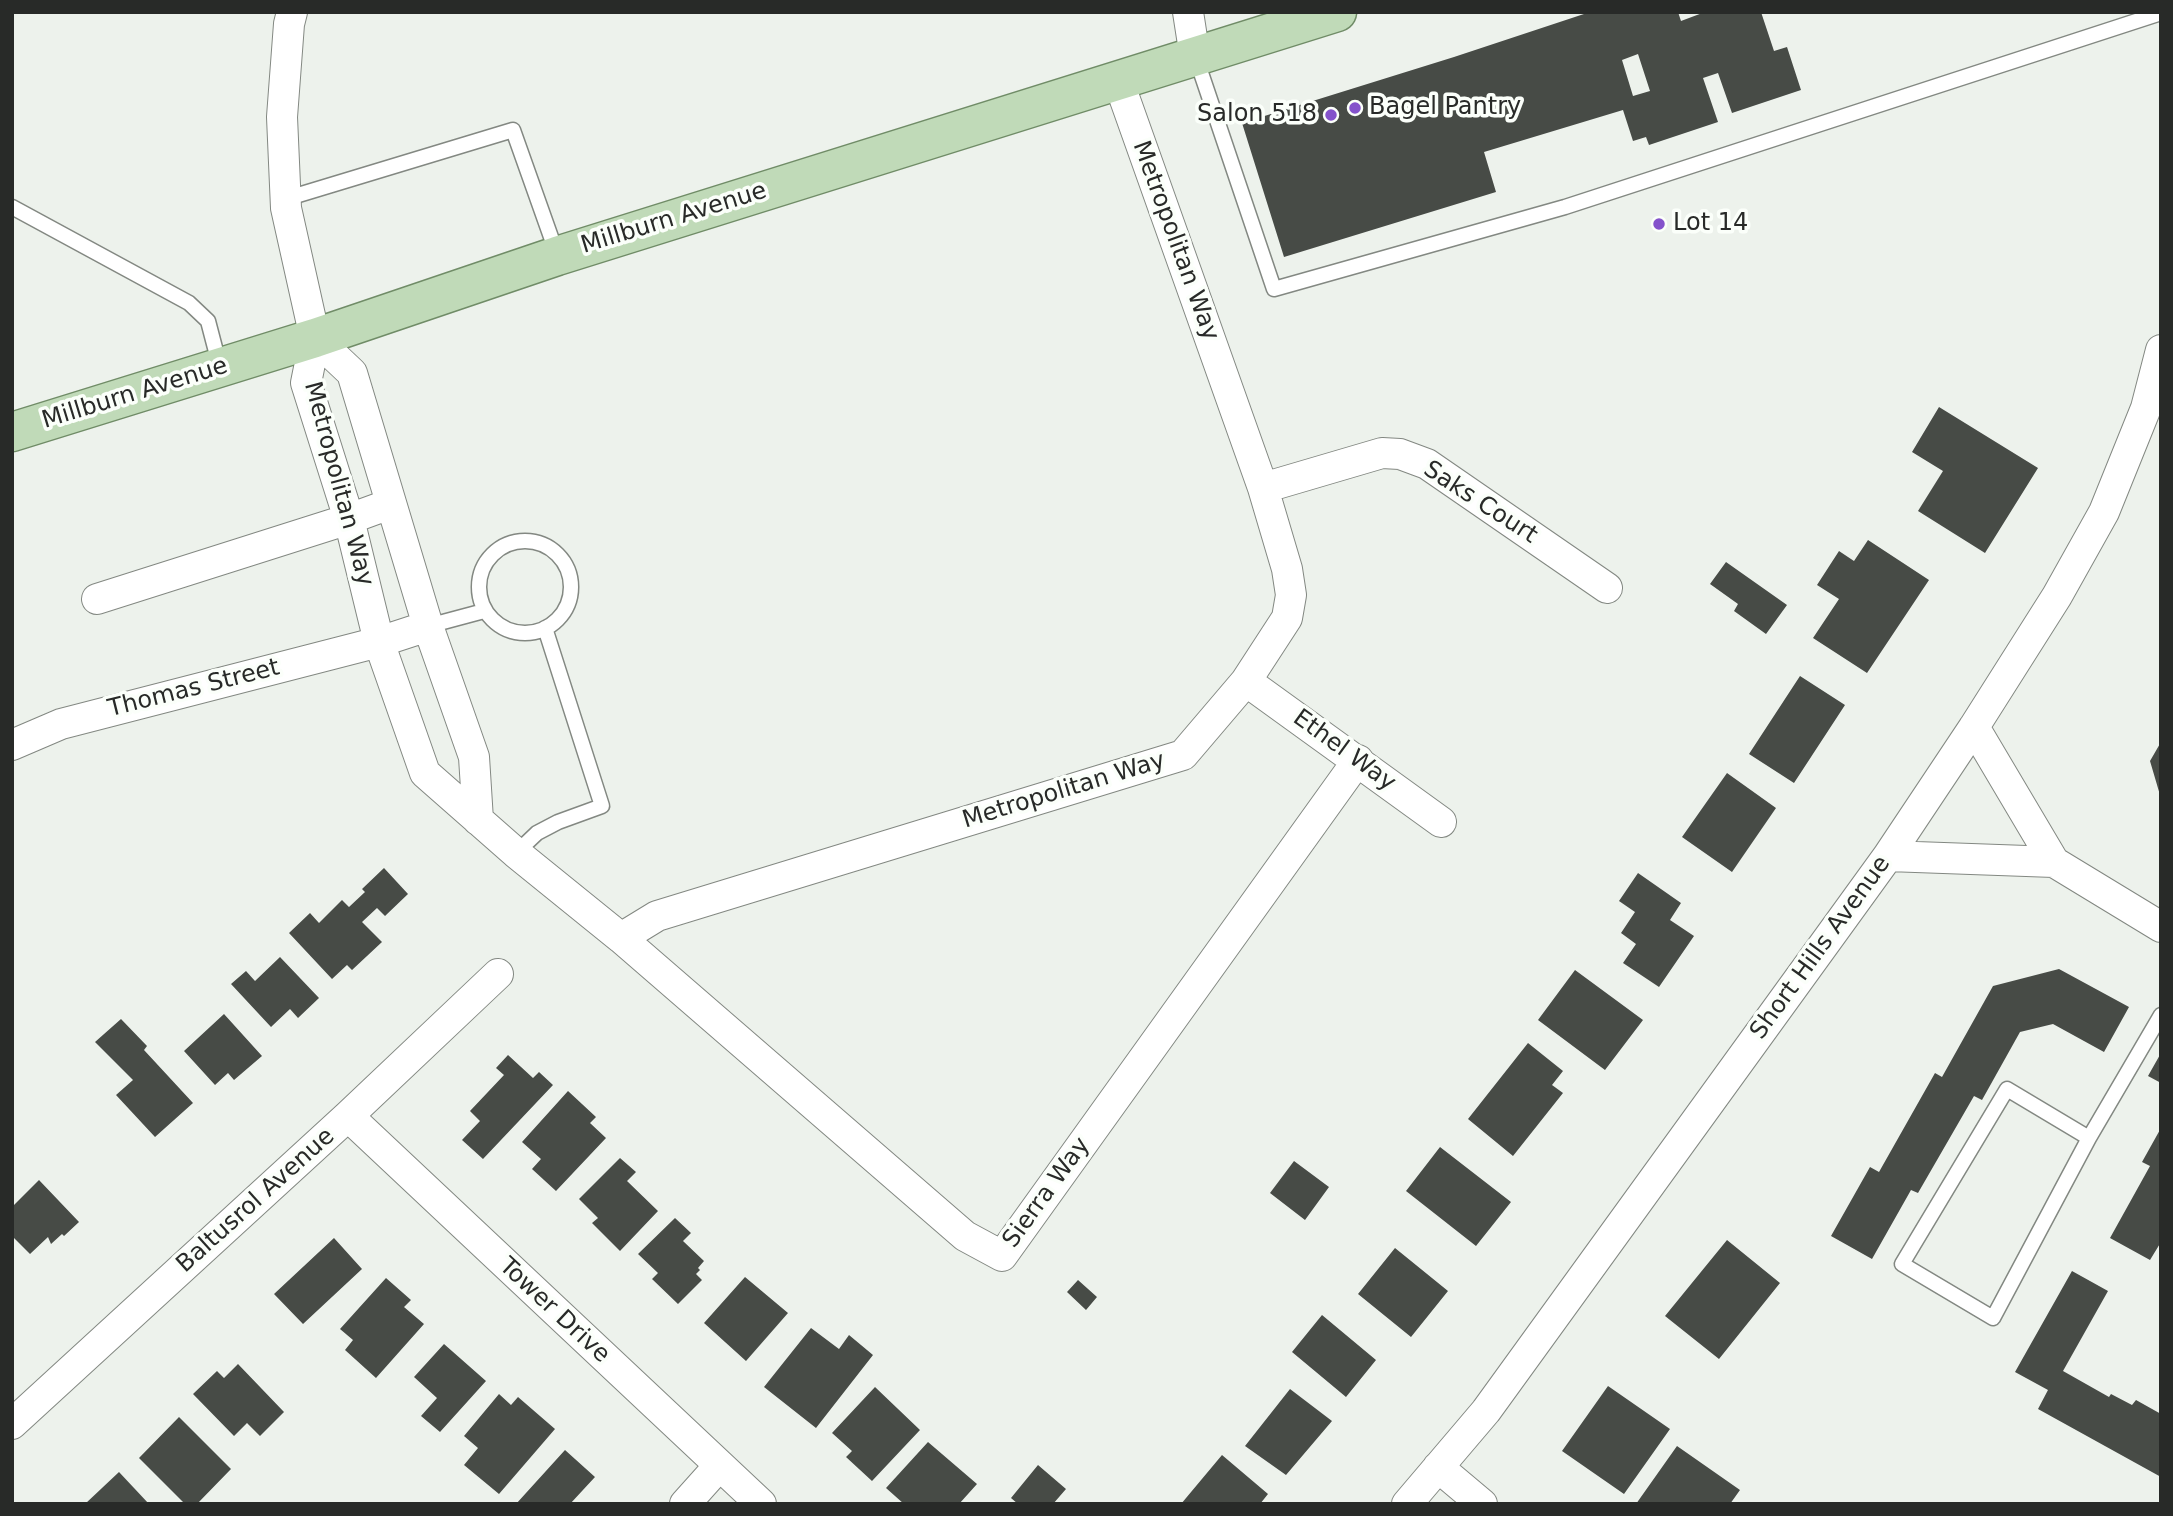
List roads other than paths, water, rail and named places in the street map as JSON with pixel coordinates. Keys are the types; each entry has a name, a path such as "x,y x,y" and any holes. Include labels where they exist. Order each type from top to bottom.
{"main road":[{"name":"Millburn Avenue","path":"12,432 315,338 557,256 1195,57 1282,21 1337,12"}],"street":[{"path":"292,12 282,117 285,199 315,338"},
{"path":"1188,12 1195,57"},
{"name":"Metropolitan Way","path":"315,338 306,383 349,519 379,642 425,773 516,853 621,938 657,916 1183,755 1246,681 1287,618 1291,595 1287,569 1263,488 1118,80"},
{"name":"Metropolitan Way","path":"315,338 352,373 428,626 474,757 478,820"},
{"name":"Short Hills Avenue","path":"1407,1504 1486,1411 1888,856 1975,727 2057,596 2104,512 2146,408 2161,350"},
{"name":"Saks Court","path":"1263,488 1382,453 1401,454 1427,464 1607,588"},
{"path":"97,599 390,504"},
{"name":"Thomas Street","path":"12,745 61,724 379,642 428,626"},
{"name":"Ethel Way","path":"1246,681 1441,822"},
{"path":"1975,727 2054,862 2161,927"},
{"name":"Sierra Way","path":"621,938 965,1236 1002,1256 1358,760"},
{"path":"1888,856 2054,862"},
{"name":"Baltusrol Avenue","path":"12,1424 348,1116 498,974"},
{"name":"Tower Drive","path":"348,1116 761,1504"},
{"path":"685,1504 719,1466"},
{"path":"1438,1467 1482,1504"}],"lane":[{"path":"1195,57 1274,289 1564,207 2161,13"},
{"path":"285,199 513,130 557,256"},
{"path":"12,207 189,303 208,321 220,368"},
{"path":"534,541 548,546 567,568 571,581 571,596 565,611 545,628 525,634 509,631 495,623 484,611 478,596 478,580 484,565 494,552 506,544 534,541"},
{"path":"428,626 484,611"},
{"path":"516,853 537,833 558,821 602,806 545,628"},
{"path":"2089,1138 2007,1089 1902,1264 1993,1318 2089,1138 2161,1015"}],"place":[{"name":"Bagel Pantry","path":"1355,108"},
{"name":"Salon 518","path":"1331,115"},
{"name":"Lot 14","path":"1659,224"}]}
